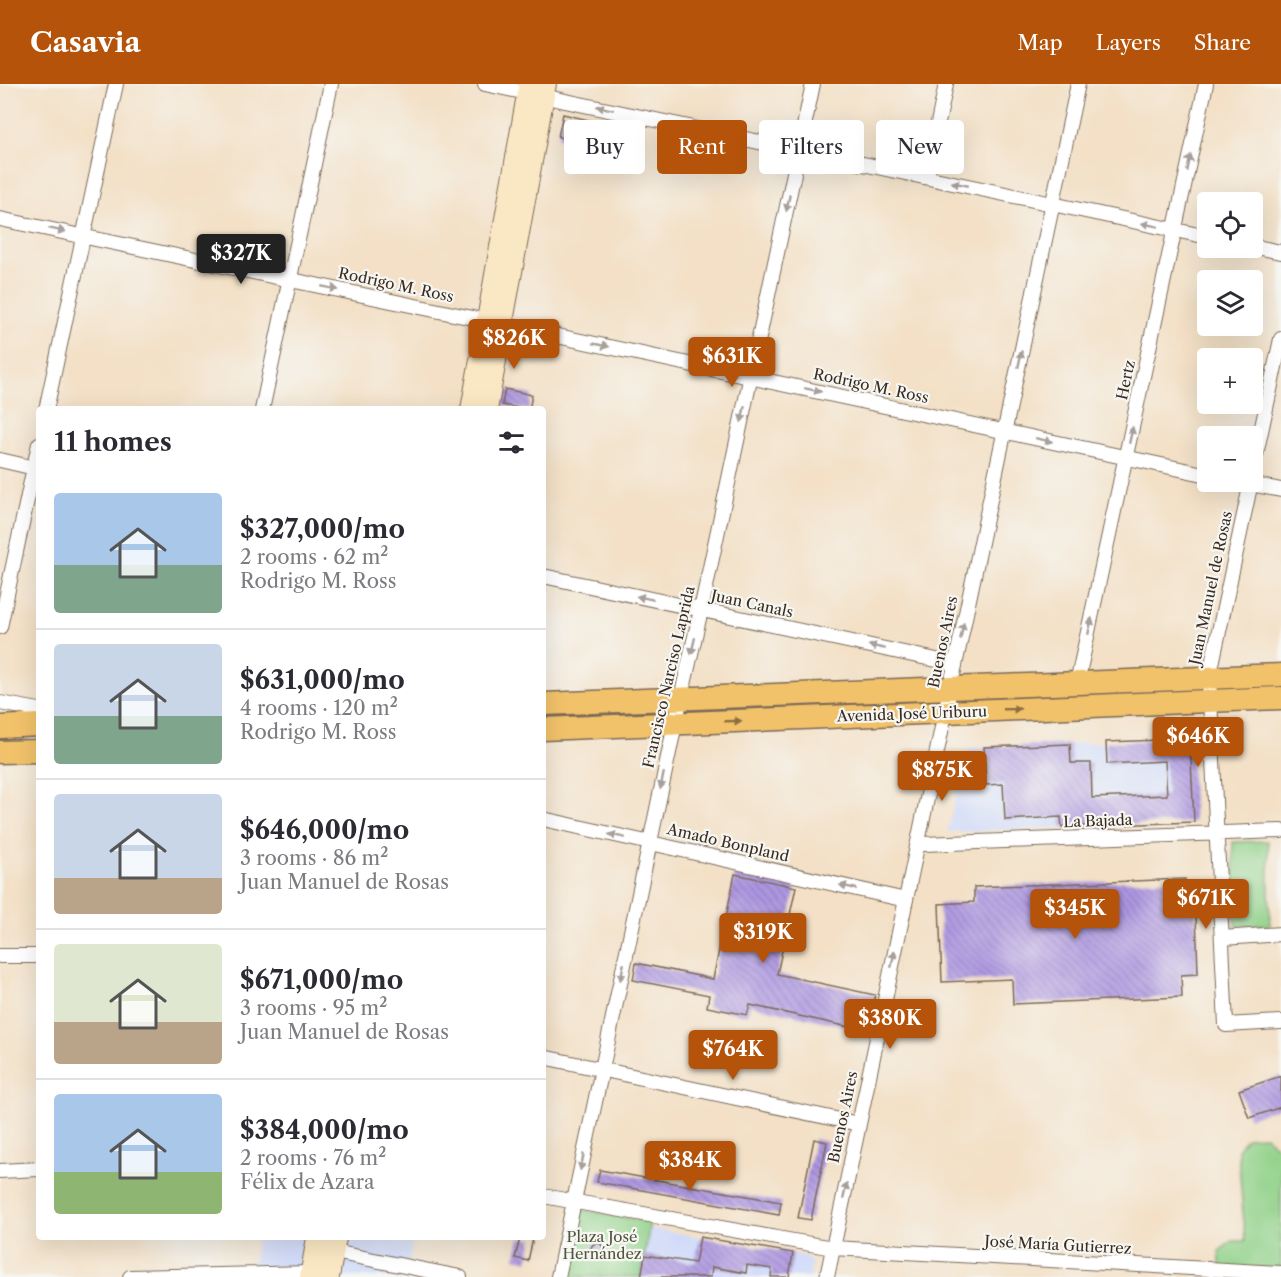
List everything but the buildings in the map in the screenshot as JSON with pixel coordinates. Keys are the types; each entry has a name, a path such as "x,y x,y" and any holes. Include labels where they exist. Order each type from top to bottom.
{"main road":[{"path":"487,406 495,322 537,89"},
{"path":"472,406 495,322"},
{"name":"Avenida José Uriburu","path":"546,704 1281,675"},
{"name":"Avenida José Uriburu","path":"546,729 1281,698"},
{"path":"0,727 36,725"},
{"path":"0,752 36,751"},
{"path":"317,1240 319,1276"},
{"path":"319,1276 335,1245"}],"street":[{"path":"47,406 116,84"},
{"path":"263,406 331,84"},
{"path":"485,84 537,89 759,141"},
{"name":"Francisco Narciso Laprida","path":"805,120 813,84"},
{"path":"927,177 946,84"},
{"name":"Buenos Aires","path":"826,1277 1078,84"},
{"name":"Hertz","path":"1077,683 1206,84"},
{"path":"864,164 1197,235"},
{"name":"Francisco Narciso Laprida","path":"558,1277 794,174"},
{"name":"Rodrigo M. Ross","path":"0,219 495,322 1197,473"},
{"path":"1263,248 1281,252"},
{"name":"Juan Manuel de Rosas","path":"1261,426 1281,339"},
{"path":"0,460 36,468"},
{"path":"0,627 36,472"},
{"path":"1263,485 1281,490"},
{"name":"Juan Manuel de Rosas","path":"1246,492 1209,678 1226,1024 1281,1023"},
{"name":"Juan Canals","path":"546,577 955,664"},
{"path":"0,703 36,709"},
{"name":"Amado Bonpland","path":"546,820 906,900"},
{"name":"La Bajada","path":"917,846 1281,831"},
{"path":"1222,938 1281,934"},
{"path":"0,956 36,956"},
{"path":"546,1058 859,1124"},
{"path":"0,1171 36,1169"},
{"name":"José María Gutierrez","path":"546,1196 833,1248 1281,1273"},
{"path":"335,1245 460,1277"},
{"path":"130,1277 319,1276"}],"shaded area":[{"path":"1190,739 1194,822 947,832 968,748"},
{"path":"649,1228 806,1256 812,1264 810,1277 641,1277"},
{"path":"257,1240 413,1240 407,1277 250,1277"}],"green space":[{"path":"932,697 933,701 929,705 693,713 693,708"},
{"path":"668,707 666,716 546,721 546,709"},
{"path":"1268,841 1270,925 1235,926 1233,842"},
{"path":"1266,1136 1277,1146 1281,1146 1281,1277 1222,1277 1219,1251 1233,1241 1245,1241 1238,1149 1246,1139"},
{"name":"Plaza José Hernández","path":"584,1210 650,1222 641,1277 564,1277 576,1218 579,1212"}]}
